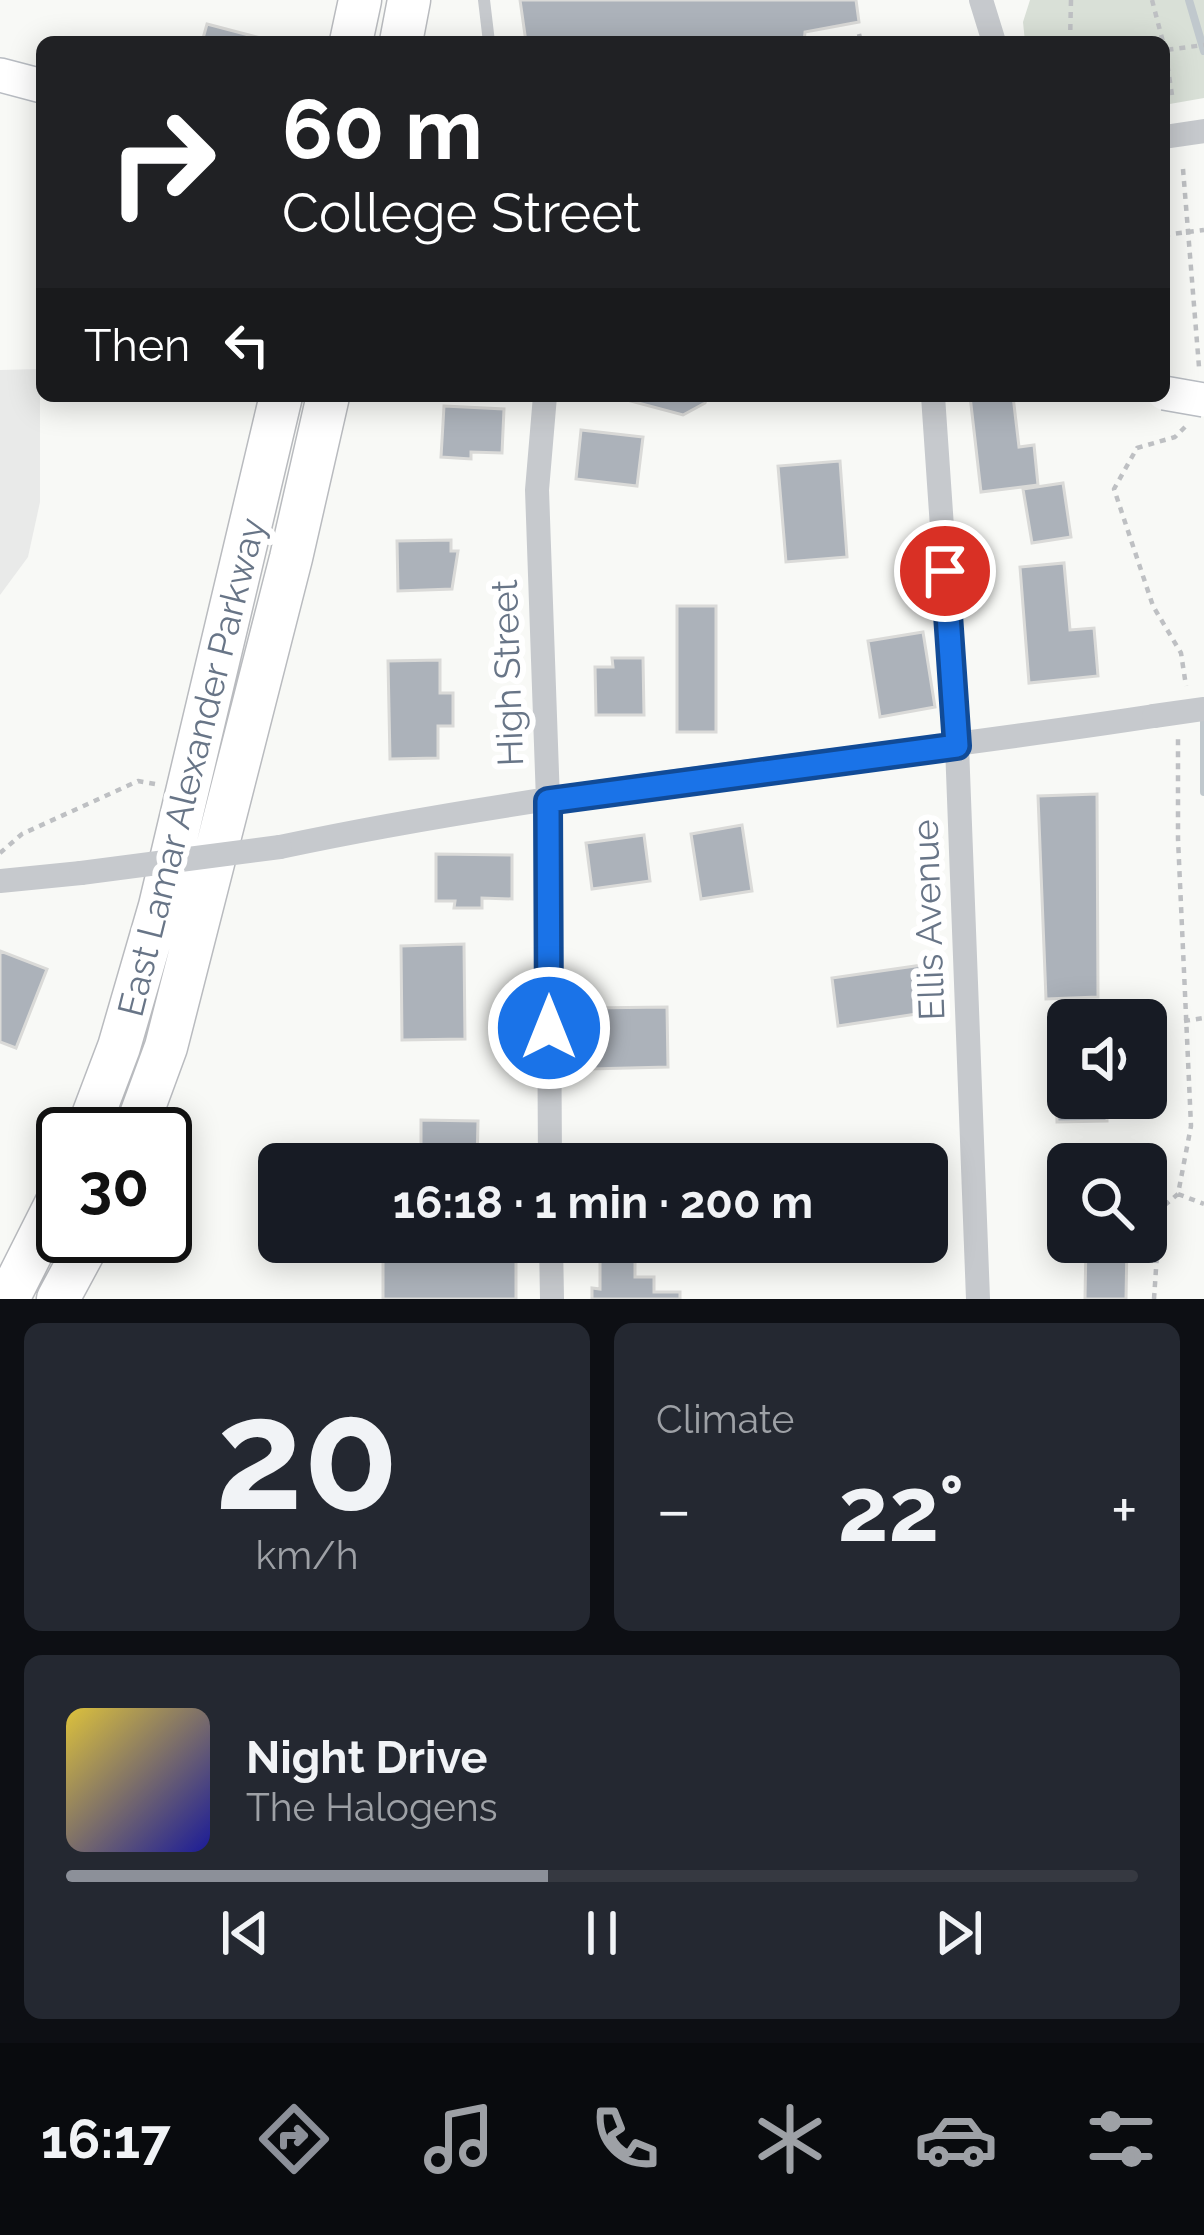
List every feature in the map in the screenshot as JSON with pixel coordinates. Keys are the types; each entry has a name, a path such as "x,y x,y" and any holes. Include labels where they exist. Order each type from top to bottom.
{"highway":[{"path":"352,36 360,0"},
{"path":"401,36 409,0"},
{"name":"East Lamar Alexander Parkway","path":"96,1107 160,906 279,402"},
{"name":"East Lamar Alexander Parkway","path":"144,1107 166,1047 327,402"},
{"path":"7,1292 36,1239"},
{"path":"58,1299 77,1263"}],"street":[{"path":"981,0 992,36"},
{"path":"0,75 36,84"},
{"path":"1170,136 1204,131"},
{"path":"1170,396 1200,409"},
{"name":"High Street","path":"544,402 537,490 548,801 550,1143"},
{"name":"Ellis Avenue","path":"933,402 957,746 978,1299"},
{"path":"0,881 280,848 378,826 1204,709"},
{"path":"551,1263 551,1299"}],"lane":[{"path":"484,0 488,36"}],"path":[{"path":"1070,36 1071,0"},
{"path":"1152,0 1161,36"},
{"path":"1170,47 1204,46"},
{"path":"1170,83 1172,95"},
{"path":"1183,169 1199,366"},
{"path":"1170,234 1202,230"},
{"path":"1186,685 1181,653 1153,606 1114,489 1136,448 1174,437 1200,409"},
{"path":"1154,1299 1160,1209 1178,1194 1191,1126 1175,761"},
{"path":"0,853 22,834 138,781 159,784"},
{"path":"1184,1021 1204,1018"},
{"path":"1178,1194 1204,1204"}],"shaded area":[{"path":"1030,0 1204,0 1204,98 1170,104 1170,36 1024,36"},
{"path":"36,369 40,502 28,557 0,595 0,370"}],"building":[{"path":"520,0 856,0 859,22 805,32 805,36 525,36"},
{"path":"207,24 253,36 204,36"},
{"path":"634,402 705,402 683,415"},
{"path":"971,402 1014,402 1019,447 1034,445 1038,485 981,492"},
{"path":"444,406 504,409 502,453 471,452 471,459 441,457"},
{"path":"581,430 643,437 637,486 576,479"},
{"path":"840,461 847,557 786,562 778,466"},
{"path":"1063,483 1071,537 1032,543 1023,489"},
{"path":"451,540 451,551 458,551 452,589 398,591 397,541"},
{"path":"1064,563 1070,630 1094,628 1098,676 1029,683 1020,567"},
{"path":"677,606 716,606 716,732 677,732"},
{"path":"923,632 935,707 880,717 868,641"},
{"path":"612,658 643,658 644,715 596,715 595,667 613,667"},
{"path":"440,660 440,693 453,693 453,726 438,726 438,758 390,759 388,661"},
{"path":"1097,794 1098,997 1046,999 1038,796"},
{"path":"742,825 752,891 701,899 691,834"},
{"path":"644,835 650,881 592,889 586,843"},
{"path":"436,854 512,855 512,899 482,898 482,908 454,908 455,901 436,901"},
{"path":"464,944 465,1039 402,1040 401,946"},
{"path":"0,951 47,969 16,1048 0,1042"},
{"path":"929,964 936,1011 838,1026 832,978"},
{"path":"667,1007 668,1067 589,1069 588,1008"},
{"path":"1057,1119 1107,1119 1107,1121"},
{"path":"421,1120 478,1121 477,1143 421,1143"},
{"path":"383,1263 516,1263 516,1299 383,1299"},
{"path":"600,1263 635,1263 635,1277 654,1277 654,1292 680,1292 680,1299 592,1299 592,1288 600,1289"},
{"path":"1086,1263 1127,1263 1126,1299 1085,1299"}],"waterway":[{"path":"1189,0 1204,51"},
{"path":"1204,713 1204,792"}],"route":[{"path":"549,1028 548,801 957,746 945,571"}]}
